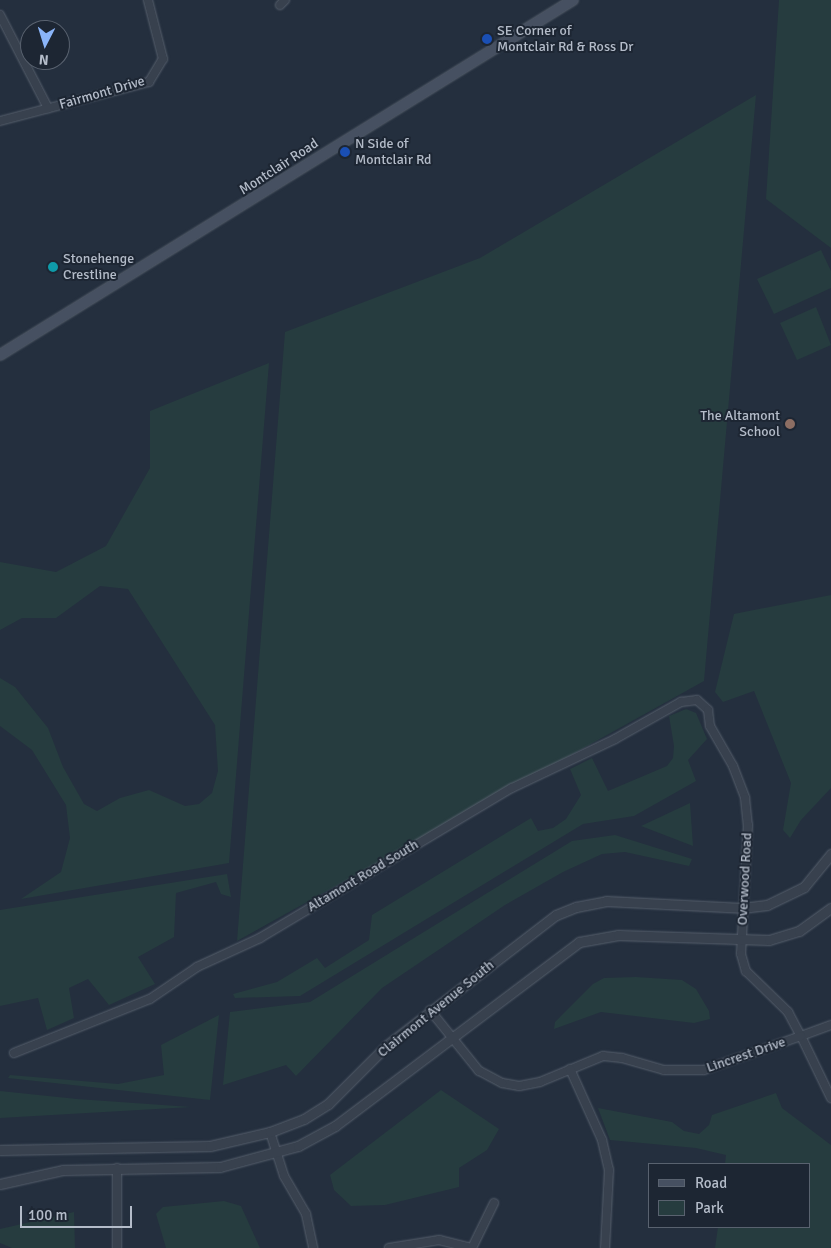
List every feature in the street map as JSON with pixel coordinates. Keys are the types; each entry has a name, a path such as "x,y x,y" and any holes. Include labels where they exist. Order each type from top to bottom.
{"main road":[{"name":"Montclair Road","path":"0,355 573,0"}],"street":[{"name":"Fairmont Drive","path":"0,121 149,82 157,74 163,59 148,0"},
{"path":"0,15 48,108"},
{"name":"Altamont Road South","path":"14,1053 150,999 197,967 245,947 512,788 615,739 681,702 698,700 708,710"},
{"name":"Overwood Road","path":"708,710 710,726 733,766 745,798 748,825 741,941 746,971 784,1007 801,1036 831,1098"},
{"name":"Clairmont Avenue South","path":"0,1150 210,1146 270,1132 304,1119 328,1104 387,1045 430,1010 538,926 576,907 616,901 742,908 767,905 790,896 804,887 831,854"},
{"path":"0,1184 56,1171 117,1168 220,1167 276,1153 326,1132 579,942 618,935 741,941 789,935 808,926 831,908"},
{"name":"Lincrest Drive","path":"430,1010 479,1071 502,1083 534,1084 591,1059 610,1056 664,1070 704,1070 831,1025"},
{"path":"570,1069 602,1140 609,1170 605,1248"},
{"path":"270,1132 287,1184 306,1214 313,1248"},
{"path":"117,1168 117,1248"},
{"path":"389,1248 439,1240 471,1248 494,1203"}],"green space":[{"path":"779,0 831,0 831,248 766,199"},
{"path":"756,95 704,681 237,941 285,332 480,258"},
{"path":"821,250 831,271 831,288 774,314 757,279"},
{"path":"816,307 831,345 797,360 780,323"},
{"path":"269,363 229,863 21,899 61,872 70,838 66,805 32,750 0,726 0,678 15,687 48,728 63,767 84,804 97,811 120,798 149,790 185,806 199,804 212,793 218,771 215,725 128,589 100,586 56,618 22,618 0,630 0,562 56,572 106,546 150,468 150,411"},
{"path":"831,595 831,788 801,820 790,838 783,830 791,783 754,691 723,702 715,692 734,614"},
{"path":"686,709 696,713 707,739 688,760 696,781 634,816 583,824 300,996 235,998 233,994 277,982 317,958 325,968 369,940 372,915 531,818 538,831 553,828 566,819 581,795 570,769 592,758 608,791 667,766 673,758 674,746 669,716"},
{"path":"690,803 693,846 641,826"},
{"path":"615,835 692,859 689,866 625,852 602,854 563,872 505,905 382,988 296,1076 286,1065 223,1085 230,1012 310,1002 572,841"},
{"path":"227,874 231,897 221,894 216,882 176,893 174,937 138,957 155,984 109,1005 88,979 69,988 74,1018 47,1030 38,998 0,1006 0,910"},
{"path":"636,977 682,980 696,989 709,1011 710,1019 694,1023 601,1012 554,1029 555,1022 593,984 604,978"},
{"path":"219,1015 210,1100 8,1078 10,1075 118,1084 164,1075 161,1045"},
{"path":"441,1090 499,1129 487,1150 459,1168 459,1187 385,1205 351,1206 334,1190 330,1175"},
{"path":"0,1091 77,1099 191,1107 0,1118"},
{"path":"776,1093 782,1108 831,1145 831,1248 715,1248 718,1228 811,1228 811,1163 725,1163 726,1155 696,1148 610,1140 598,1108 672,1122 684,1131 699,1134 709,1125 712,1115"},
{"path":"224,1201 241,1206 260,1248 166,1248 156,1214 163,1207"},
{"path":"74,1212 75,1248 12,1248 0,1243 0,1229"}],"place":[{"name":"SE Corner of Montclair Rd & Ross Dr","path":"487,39"},
{"name":"N Side of Montclair Rd","path":"345,152"},
{"name":"Stonehenge Crestline","path":"53,267"},
{"name":"The Altamont School","path":"790,424"}]}
